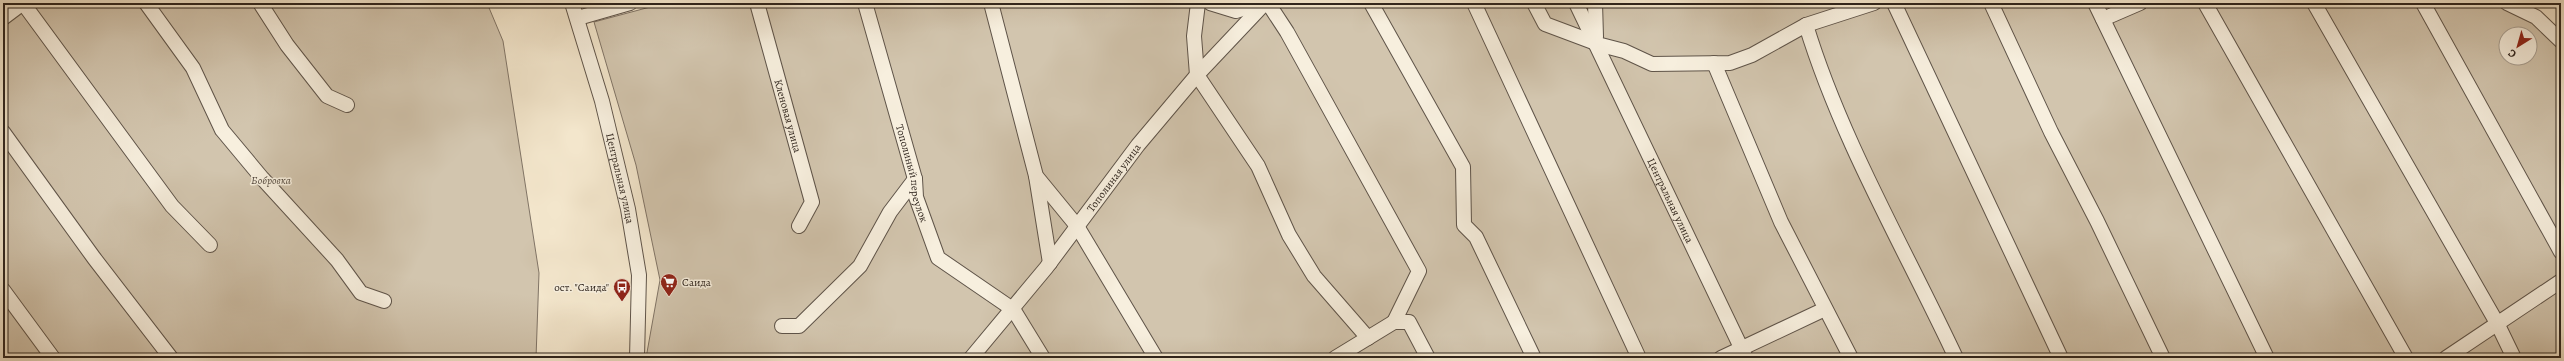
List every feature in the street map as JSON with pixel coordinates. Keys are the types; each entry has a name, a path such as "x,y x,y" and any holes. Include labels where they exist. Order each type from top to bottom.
{"street":[{"path":"3,18 23,3 172,206 210,245"},
{"path":"146,3 193,68 222,130 262,178 337,260 361,293 384,301"},
{"path":"260,3 287,45 327,96 347,105"},
{"name":"Центральная улица","path":"572,3 578,18 602,101 629,216 639,275 637,358"},
{"path":"578,18 630,3"},
{"name":"Кленовая улица","path":"757,3 812,202 799,226"},
{"name":"Тополиный переулок","path":"865,3 915,179 916,197 938,258 1012,308"},
{"path":"991,3 1036,176 1050,263"},
{"path":"1198,3 1194,36 1197,75 1258,166 1289,235 1314,276 1368,338"},
{"path":"1210,3 1236,11 1260,3"},
{"name":"Тополиная улица","path":"979,355 1012,308 1050,263 1138,145 1197,75 1265,3"},
{"path":"1268,3 1287,32 1418,271 1394,322"},
{"path":"1371,3 1463,167 1464,225 1476,237 1534,358"},
{"path":"1474,3 1639,358"},
{"path":"1534,3 1546,24 1652,64 1730,63 1752,55 1806,25 1874,3"},
{"name":"Центральная улица","path":"1576,3 1596,42 1743,353"},
{"path":"1595,3 1596,42"},
{"path":"1894,3 2062,358"},
{"path":"1991,3 2051,132 2097,220 2163,358"},
{"path":"2095,3 2267,358"},
{"path":"2103,19 2140,3"},
{"path":"2205,3 2406,358"},
{"path":"2314,3 2497,323 2514,358"},
{"path":"2423,3 2561,252"},
{"path":"2507,3 2536,18 2561,41"},
{"path":"1806,25 1826,84 1878,197 1956,358"},
{"path":"1714,63 1761,170 1781,222 1850,358"},
{"path":"3,132 94,258 172,358"},
{"path":"1036,176 1077,226 1156,358"},
{"path":"782,326 799,326 860,266 890,212 915,179"},
{"path":"2446,358 2561,281"},
{"path":"3,290 53,358"},
{"path":"1012,308 1043,358"},
{"path":"1721,358 1743,353 1825,309"},
{"path":"1335,358 1394,322 1409,322 1428,358"}],"green space":[{"name":"Бобровка","path":"3,3 487,3 503,41 539,273 536,358 3,358"},
{"path":"665,3 2504,3 2561,34 2561,358 646,358 660,280 636,165 594,22"}],"place":[{"name":"Саида","path":"669,297"},
{"name":"ост. \"Саида\"","path":"622,302"}]}
